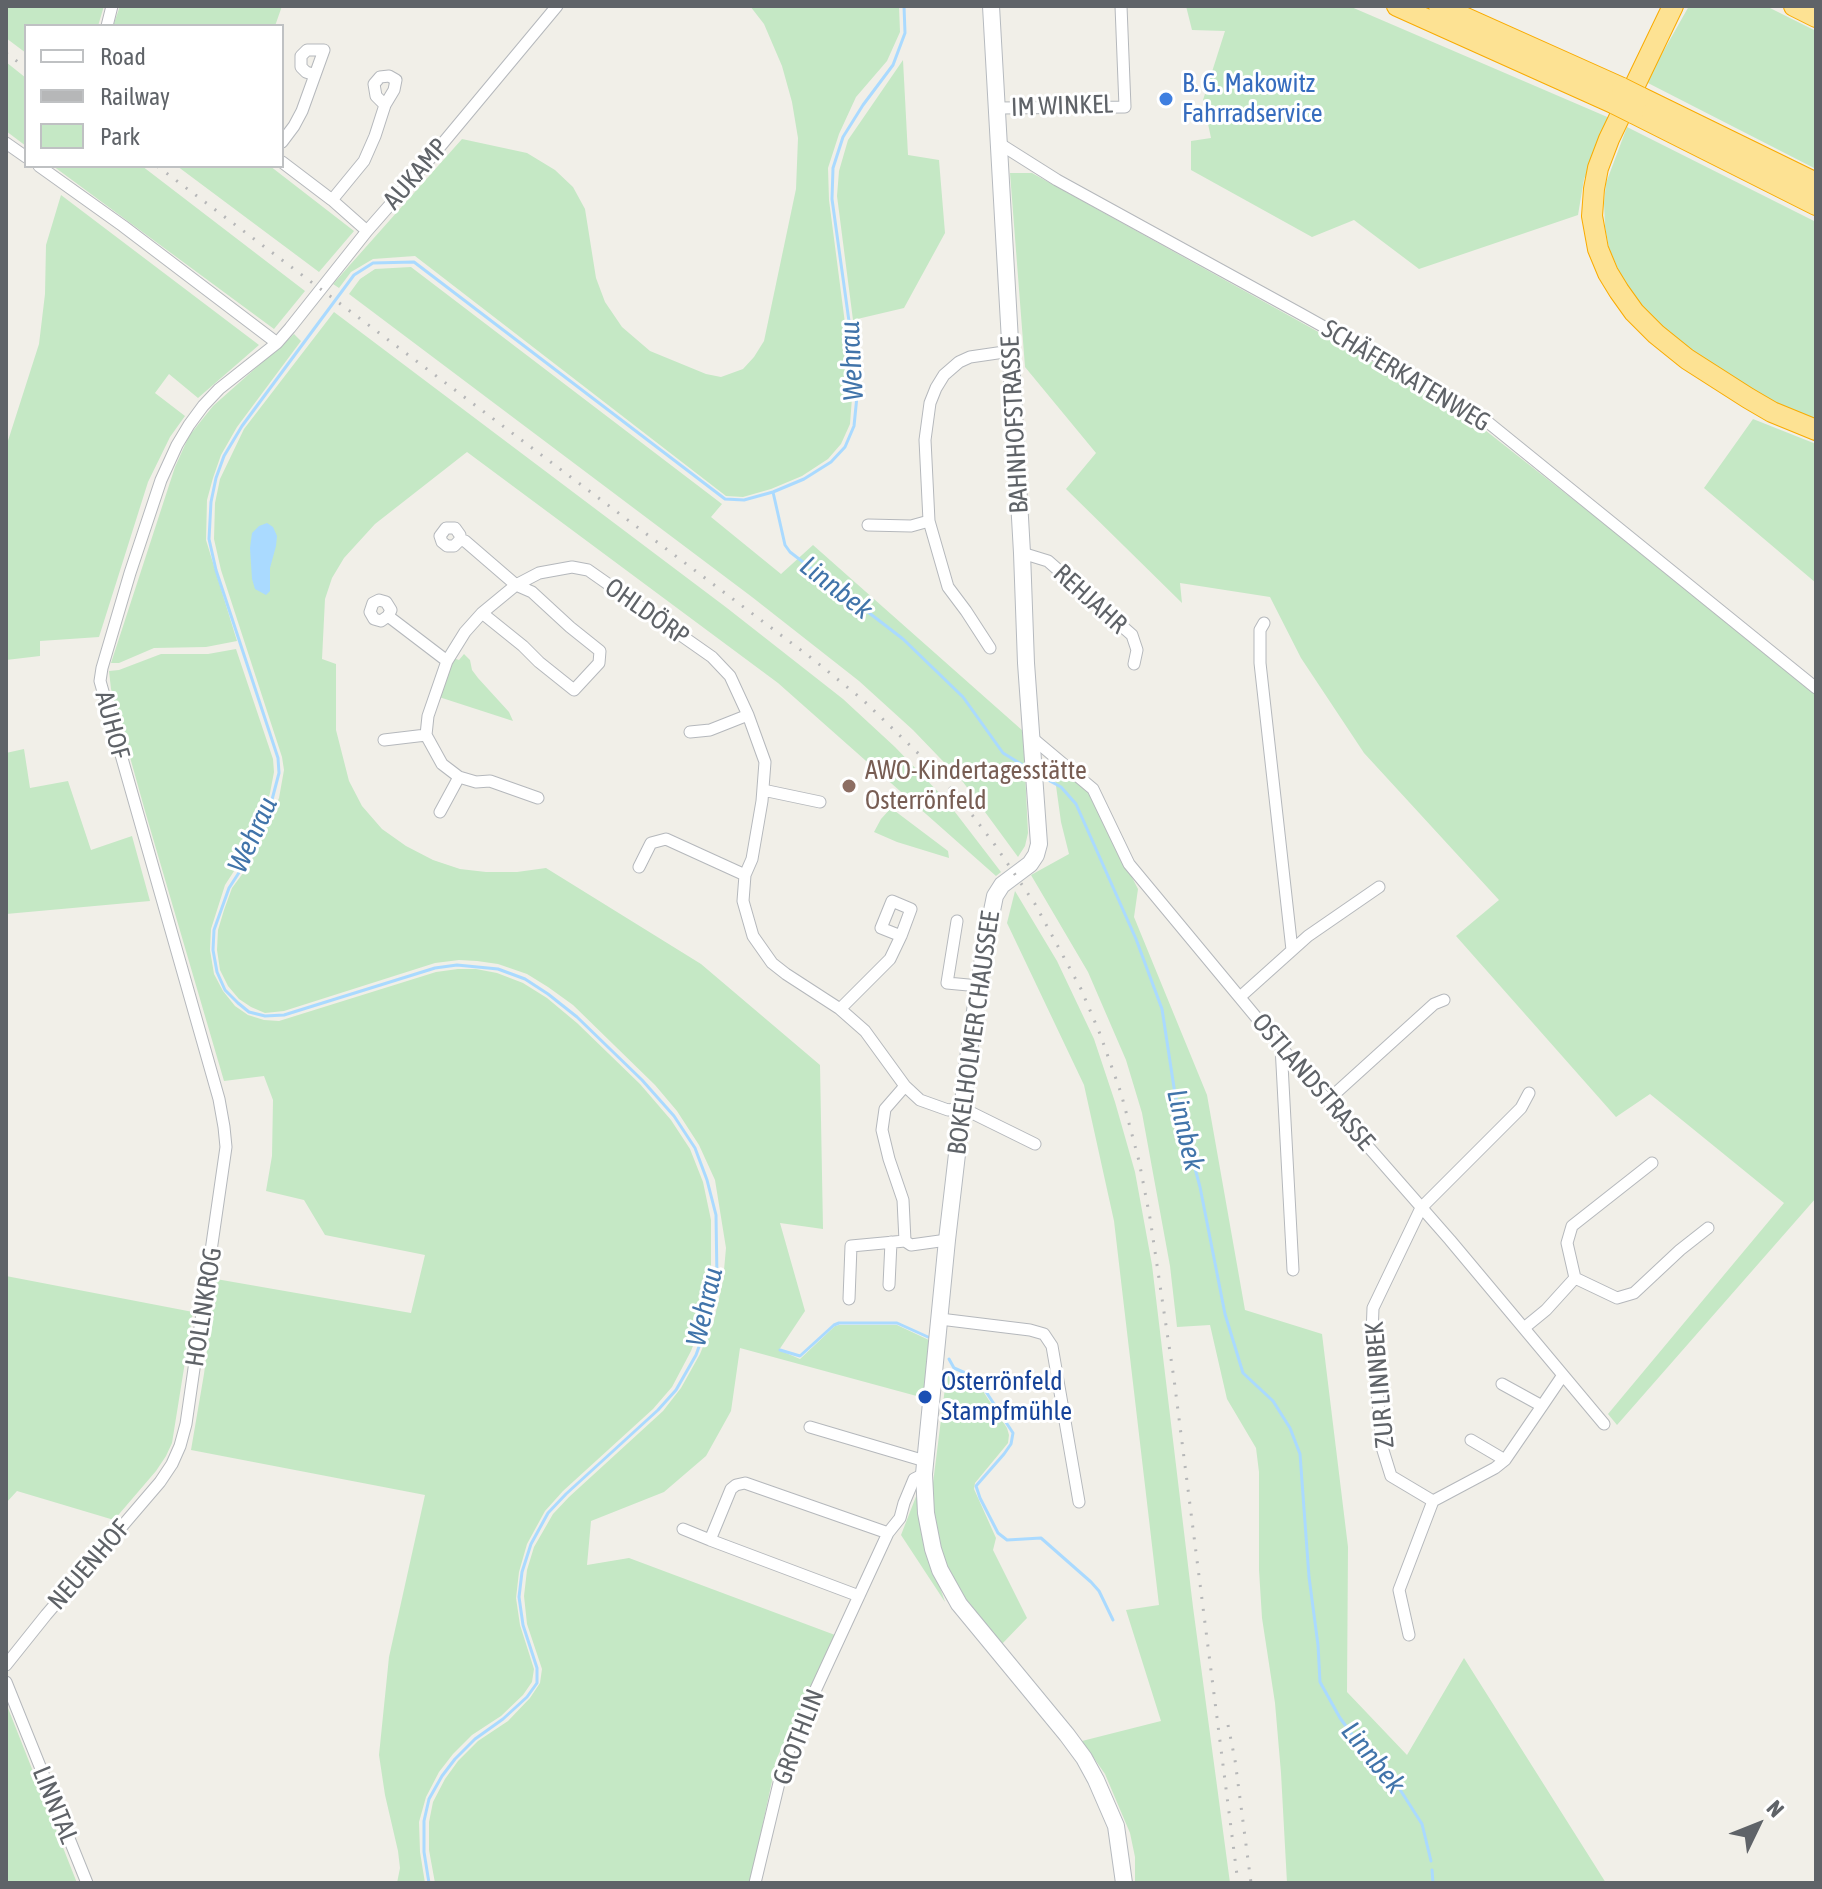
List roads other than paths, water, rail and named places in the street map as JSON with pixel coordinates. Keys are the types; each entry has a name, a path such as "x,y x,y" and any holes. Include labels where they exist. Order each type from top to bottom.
{"highway":[{"path":"1397,6 1627,100 1816,183"},
{"path":"1439,6 1627,100 1816,205"},
{"path":"1673,6 1598,168 1592,216 1598,249 1613,282 1634,312 1656,334 1687,359 1760,405 1816,430"},
{"path":"1660,32 1679,6"},
{"path":"1794,6 1816,17"}],"main road":[{"name":"BAHNHOFSTRASSE","path":"991,6 1026,663 1039,844"},
{"name":"BOKELHOLMER CHAUSSEE","path":"1039,844 1030,864 1002,885 995,896 979,986 947,1240 925,1462 929,1535 948,1587 971,1621 1084,1758 1116,1826 1124,1883"}],"street":[{"name":"AUKAMP","path":"277,343 557,6"},
{"name":"IM WINKEL","path":"998,108 1125,107 1121,6"},
{"path":"284,139 302,111 315,75"},
{"path":"332,200 364,161 385,105"},
{"path":"6,143 24,156"},
{"name":"SCHÄFERKATENWEG","path":"1000,144 1071,187 1479,415 1816,688"},
{"path":"284,164 367,231"},
{"path":"42,168 277,343"},
{"name":"AUHOF","path":"226,1147 219,1099 100,681 130,573 161,480 177,445 203,406 219,389 277,343"},
{"path":"990,648 948,587 929,521 925,440 930,403 944,375 970,357 1011,351"},
{"path":"868,525 911,526 929,521"},
{"path":"460,540 516,585 532,592 600,651 599,663 574,690 482,613"},
{"name":"REHJAHR","path":"1022,553 1048,561 1132,635 1137,650 1134,664"},
{"name":"OHLDÖRP","path":"426,735 428,716 447,661 465,632 482,613 516,585 539,573 572,567 588,570 712,657 730,676 765,762 763,790 752,859 745,875 743,901 753,936 772,963 840,1009 865,1031 905,1086 920,1100 948,1110 962,1108 1035,1144"},
{"path":"388,616 447,661"},
{"path":"1262,626 1260,663 1292,950"},
{"path":"690,732 710,730 748,715"},
{"path":"384,740 426,735 442,764 459,777 476,782 490,781 538,798"},
{"name":"OSTLANDSTRASSE","path":"1031,737 1093,789 1129,864 1280,1046 1604,1424"},
{"path":"440,812 459,777"},
{"path":"763,790 820,802"},
{"path":"639,867 651,843 666,839 745,875"},
{"path":"1240,997 1308,936 1379,887"},
{"path":"957,921 947,983 979,986"},
{"path":"840,1009 890,959 901,936"},
{"path":"1328,1100 1434,1004 1444,1000"},
{"path":"1280,1046 1293,1270"},
{"path":"905,1086 885,1109 882,1130 903,1200 905,1241"},
{"path":"1421,1208 1521,1108 1529,1093"},
{"name":"HOLLNKROG","path":"172,1464 186,1424 226,1147"},
{"path":"1575,1278 1567,1243 1572,1226 1652,1163"},
{"name":"ZUR LINNBEK","path":"1421,1208 1373,1308 1372,1335 1382,1447 1391,1476 1433,1501"},
{"path":"1575,1278 1617,1298 1634,1293 1708,1228"},
{"path":"849,1299 851,1246 905,1241 911,1245 947,1240"},
{"path":"889,1285 891,1242"},
{"path":"1524,1328 1546,1310 1575,1278"},
{"path":"940,1319 1044,1334 1052,1346 1079,1502"},
{"path":"1409,1635 1399,1590 1433,1501 1505,1460 1563,1375"},
{"path":"1502,1384 1542,1406"},
{"path":"810,1427 925,1462"},
{"path":"1471,1440 1505,1460"},
{"name":"GROTHLIN","path":"755,1883 784,1762 888,1533 900,1518 914,1479 925,1462"},
{"name":"NEUENHOF","path":"6,1665 172,1464"},
{"path":"710,1540 731,1489 745,1483 888,1533"},
{"path":"683,1529 859,1596"},
{"name":"LINNTAL","path":"6,1682 87,1883"}],"water":[{"path":"267,523 277,536 270,568 270,591 266,595 255,589 250,548 252,533"}],"waterway":[{"name":"Wehrau","path":"429,1883 424,1852 424,1821 429,1799 455,1759 527,1697 537,1683 537,1668 523,1625 519,1597 522,1572 531,1544 548,1513 676,1390 696,1355 709,1319 717,1279 716,1215 695,1148 674,1116 577,1017 525,979 498,969 457,965 435,968 284,1015 265,1016 249,1012 225,990 217,972 213,950 214,930 229,888 268,815 279,773 278,758 216,570 209,539 216,478 224,456 242,426 354,275 373,263 414,262 725,499 744,500 773,492 804,479 831,462 845,447 854,426 858,386 832,199 833,168 843,137 893,65 905,33 904,6"},
{"name":"Linnbek","path":"773,492 785,545 790,552 903,639 963,697 1003,753 1026,767"},
{"name":"Linnbek","path":"1039,775 1061,787 1076,804 1136,939 1162,1009 1175,1094 1200,1187 1225,1314 1243,1373 1273,1401 1290,1428 1300,1454 1320,1682 1340,1718 1368,1756 1399,1788 1422,1824 1431,1861"},
{"path":"780,1350 800,1356 839,1323 897,1323 928,1337"},
{"path":"949,1359 954,1368 977,1378 1013,1433 1011,1444 976,1486 998,1533 1007,1540 1041,1538 1099,1591 1113,1620"},
{"name":"Linnbek","path":"1432,1870 1433,1883"}],"railway":[{"path":"6,53 24,66"},
{"path":"160,168 863,700 960,799 1035,904 1081,989 1100,1034 1121,1093 1139,1161 1174,1379 1238,1883"},
{"path":"1228,1725 1251,1883"}],"place":[{"name":"B. G. Makowitz Fahrradservice","path":"1166,99"},
{"name":"AWO-Kindertagesstätte Osterrönfeld","path":"849,786"},
{"name":"Osterrönfeld Stampfmühle","path":"925,1397"}]}
